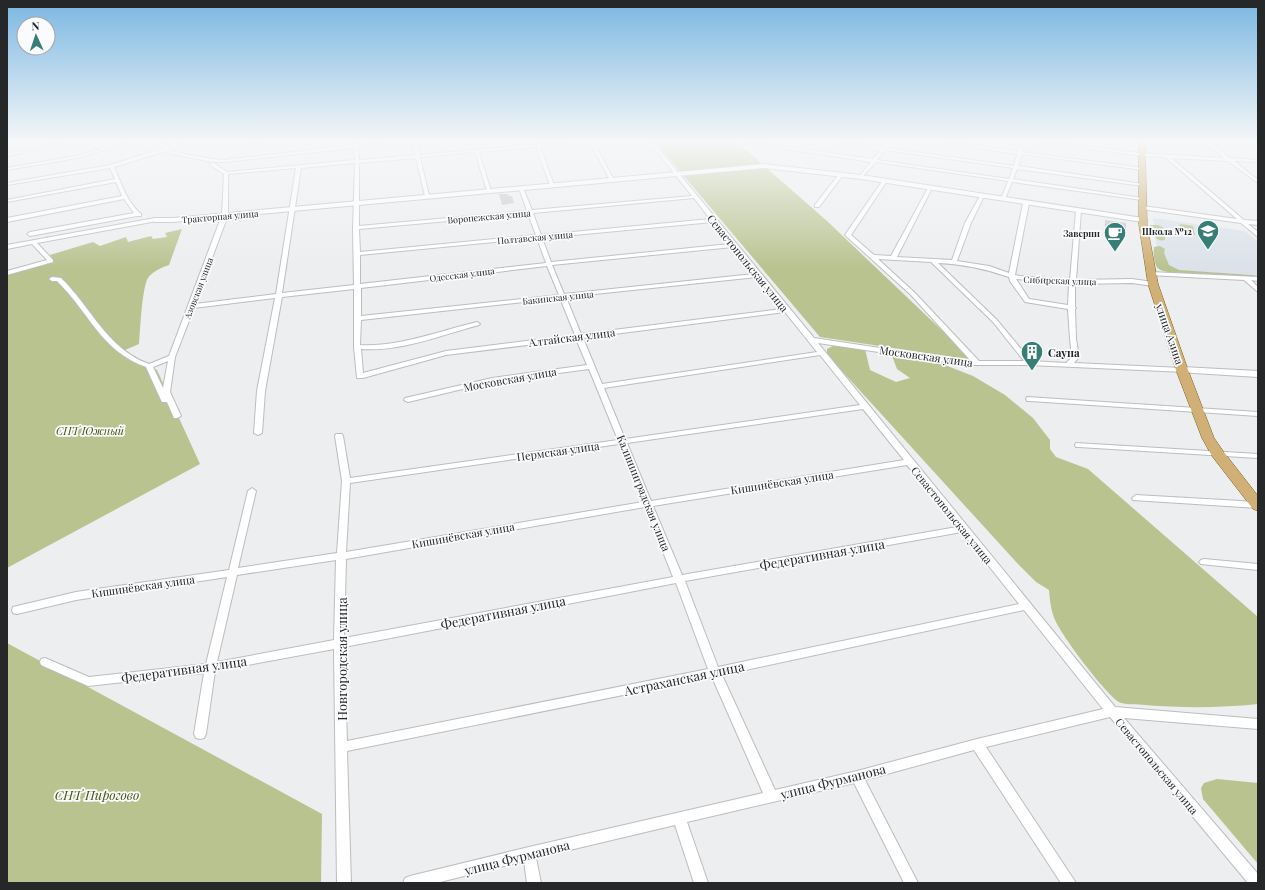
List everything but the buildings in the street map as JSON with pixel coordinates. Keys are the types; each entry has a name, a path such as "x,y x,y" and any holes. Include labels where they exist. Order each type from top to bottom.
{"main road":[{"name":"улица Азина","path":"1143,185 1143,220 1147,257 1152,279 1182,370 1208,438 1217,453 1258,505"}],"street":[{"path":"7,202 95,185"},
{"path":"120,185 137,214 155,220"},
{"name":"Азовская улица","path":"177,416 166,392 172,357 225,215 226,185"},
{"path":"258,433 260,391 280,295 296,185"},
{"path":"356,185 358,286 357,346 374,347 394,345 476,324"},
{"path":"425,185 427,196"},
{"path":"487,185 489,191"},
{"name":"Тракторная улица","path":"155,220 558,185"},
{"name":"Севастопольская улица","path":"684,185 1112,712 1257,883"},
{"path":"817,206 834,185"},
{"path":"883,185 848,235 913,294 977,363"},
{"name":"Тракторная улица","path":"908,185 1143,220"},
{"path":"1003,199 1009,185"},
{"path":"1037,185 1142,199"},
{"path":"1199,185 1258,235"},
{"name":"Калининградская улица","path":"521,188 549,264 580,336 590,367 600,386 679,579 715,672 771,796"},
{"path":"893,258 930,188"},
{"path":"954,262 968,224 982,196"},
{"path":"7,220 126,197"},
{"name":"Воронежская улица","path":"356,228 694,197"},
{"path":"1026,203 1012,276 1013,281 1026,301 1073,308"},
{"path":"1143,208 1258,223"},
{"path":"1076,357 1073,340 1073,282 1079,211"},
{"path":"30,234 137,214"},
{"path":"7,247 155,220"},
{"name":"Полтавская улица","path":"357,254 714,220"},
{"path":"7,273 51,261 34,243"},
{"name":"Одесская улица","path":"191,306 549,264 734,245"},
{"name":"Сибирская улица","path":"873,257 934,262 954,262 990,268 1019,278 1073,282 1132,281 1152,279 1258,279"},
{"path":"934,262 995,321 1029,363"},
{"name":"Бакинская улица","path":"358,318 758,275"},
{"path":"1245,278 1258,290"},
{"path":"52,279 59,279 65,284 99,330 123,352 140,364 149,366 172,357"},
{"name":"Алтайская улица","path":"357,346 360,376 446,354 787,310"},
{"name":"Московская улица","path":"811,340 966,363 1069,364 1258,374"},
{"path":"600,386 821,353"},
{"path":"1069,364 1076,357"},
{"path":"1076,357 1101,366"},
{"path":"149,366 174,420 172,424"},
{"name":"Московская улица","path":"408,400 492,380 590,367"},
{"path":"1030,399 1258,414"},
{"name":"Пермская улица","path":"346,481 864,407"},
{"name":"Новгородская улица","path":"339,436 346,481 341,556 340,643 344,883"},
{"path":"1079,445 1258,456"},
{"name":"Кишинёвская улица","path":"17,610 76,596 341,556 909,462"},
{"path":"200,734 210,668 252,491"},
{"path":"1136,498 1258,505"},
{"name":"Федеративная улица","path":"45,662 88,682 210,668 679,579 964,529"},
{"path":"1204,562 1258,567"},
{"name":"Астраханская улица","path":"342,747 715,672 1026,606"},
{"name":"улица Фурманова","path":"410,883 529,853 857,777 977,744 1112,712 1258,724"},
{"path":"977,744 1069,883"},
{"path":"857,777 911,883"},
{"path":"679,819 701,883"},
{"path":"529,853 534,883"}],"shaded area":[{"name":"Школа №12","path":"1153,218 1245,231 1258,242 1258,275 1192,272 1171,273 1160,270"}],"green space":[{"path":"691,185 785,185 827,221 973,360 820,337"},
{"path":"1150,225 1158,225 1164,228 1165,240 1160,240 1154,237 1150,231"},
{"path":"1179,225 1193,226 1195,235 1180,233"},
{"name":"СНТ Южный","path":"182,229 169,265 160,268 152,274 146,283 139,344 125,350 136,361 157,370 200,464 7,568 7,275 52,262 53,259 50,255 93,242 100,246 126,237 128,242 151,236 153,239 167,237 165,233"},
{"path":"1160,246 1165,249 1164,253 1169,265 1179,270 1252,275 1258,276 1258,278 1191,275 1166,272 1159,269 1155,262 1154,247"},
{"path":"833,346 865,349 870,370 896,382 910,378 897,369 892,356 905,356 932,360 973,376 1005,395 1033,418 1050,440 1050,449 1056,457 1088,469 1258,617 1258,704 1216,707 1173,707 1124,704 1115,699 1086,666 1060,630 1053,614 1049,590 1036,582 1018,564 832,360 827,353 827,349"},
{"name":"СНТ Пирогово","path":"7,643 322,814 321,883 7,883"},
{"path":"1217,779 1258,783 1258,864 1203,799 1201,788 1204,783"}],"place":[{"name":"Школа №12","path":"1208,250"},
{"name":"Заверни","path":"1115,252"},
{"name":"Сауна","path":"1032,372"}]}
